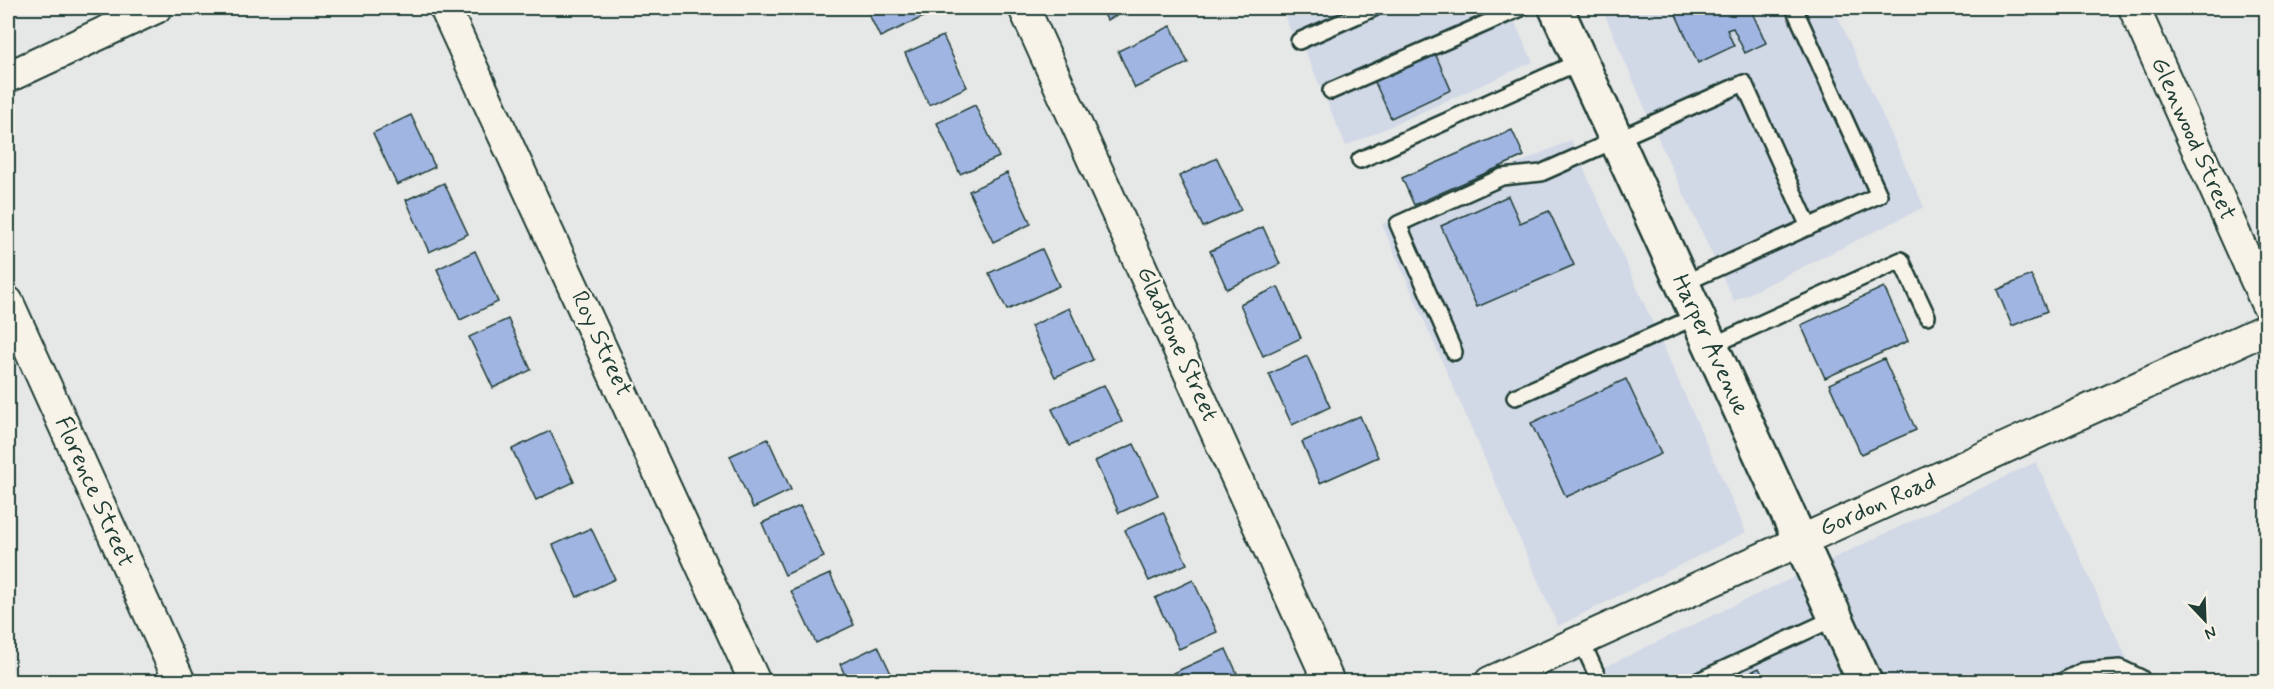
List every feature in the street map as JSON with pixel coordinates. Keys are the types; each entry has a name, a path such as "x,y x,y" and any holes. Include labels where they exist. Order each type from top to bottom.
{"main road":[{"name":"Harper Avenue","path":"1556,8 1865,681"}],"street":[{"path":"8,77 156,8"},
{"name":"Roy Street","path":"445,8 755,681"},
{"name":"Gladstone Street","path":"1024,8 1329,681"},
{"name":"Glenwood Street","path":"2134,8 2266,303"},
{"name":"Florence Street","path":"8,302 180,681"},
{"name":"Gordon Road","path":"1490,681 2266,329"}],"lane":[{"path":"1299,41 1374,8"},
{"path":"1331,91 1521,8"},
{"path":"1682,284 1879,195 1794,8"},
{"path":"1360,160 1581,62"},
{"path":"1454,352 1398,224 1502,177 1541,172 1744,83 1809,228"},
{"path":"1711,346 1901,261 1927,316"},
{"path":"1515,398 1697,316"},
{"path":"1696,681 1835,618"},
{"path":"1581,640 1600,681"},
{"path":"2061,681 2083,671 2120,668 2143,681"}],"shaded area":[{"path":"1281,8 1508,8 1533,62 1346,146 1304,49 1294,38"},
{"path":"1602,8 1834,8 1924,207 1734,301 1661,145"},
{"path":"1571,140 1746,532 1558,626 1382,224"},
{"path":"2036,462 2137,681 1575,681"}],"building":[{"path":"866,8 930,8 932,13 880,37"},
{"path":"1101,8 1133,8 1107,20"},
{"path":"1673,8 1750,8 1766,43 1745,53 1733,28 1727,30 1734,46 1698,63"},
{"path":"1171,26 1188,63 1135,88 1118,51"},
{"path":"943,36 967,87 929,105 905,53"},
{"path":"1434,51 1451,90 1391,118 1373,78"},
{"path":"975,105 999,157 960,174 937,123"},
{"path":"411,115 435,167 397,185 373,133"},
{"path":"1512,130 1524,156 1414,205 1402,178"},
{"path":"1217,158 1241,210 1203,227 1179,176"},
{"path":"1007,173 1031,224 993,242 969,191"},
{"path":"444,183 468,234 429,252 406,200"},
{"path":"1508,196 1520,223 1549,211 1574,265 1477,307 1441,226"},
{"path":"1263,227 1280,264 1227,289 1210,251"},
{"path":"1042,249 1059,286 1007,310 989,273"},
{"path":"475,251 498,302 460,320 437,269"},
{"path":"2031,275 2047,311 2012,326 1997,290"},
{"path":"1278,287 1301,338 1263,356 1240,304"},
{"path":"1884,287 1908,341 1825,378 1801,325"},
{"path":"1069,308 1093,360 1055,377 1031,326"},
{"path":"508,319 531,370 493,388 469,337"},
{"path":"1307,356 1330,407 1292,425 1269,374"},
{"path":"1884,359 1916,430 1861,454 1829,384"},
{"path":"1626,379 1661,454 1566,497 1531,423"},
{"path":"1104,385 1122,422 1069,446 1052,409"},
{"path":"1360,416 1378,457 1320,483 1302,442"},
{"path":"550,431 574,482 536,500 512,449"},
{"path":"768,439 791,490 753,508 730,456"},
{"path":"1134,444 1158,495 1119,513 1095,461"},
{"path":"800,506 824,557 785,575 762,523"},
{"path":"1163,512 1187,564 1149,581 1125,530"},
{"path":"591,528 615,579 577,597 553,545"},
{"path":"830,574 854,625 816,643 791,591"},
{"path":"1193,580 1217,632 1179,649 1155,598"},
{"path":"878,646 895,682 848,682 840,664"},
{"path":"1226,649 1241,682 1177,682 1173,673"},
{"path":"1759,668 1766,682 1730,682"}]}
